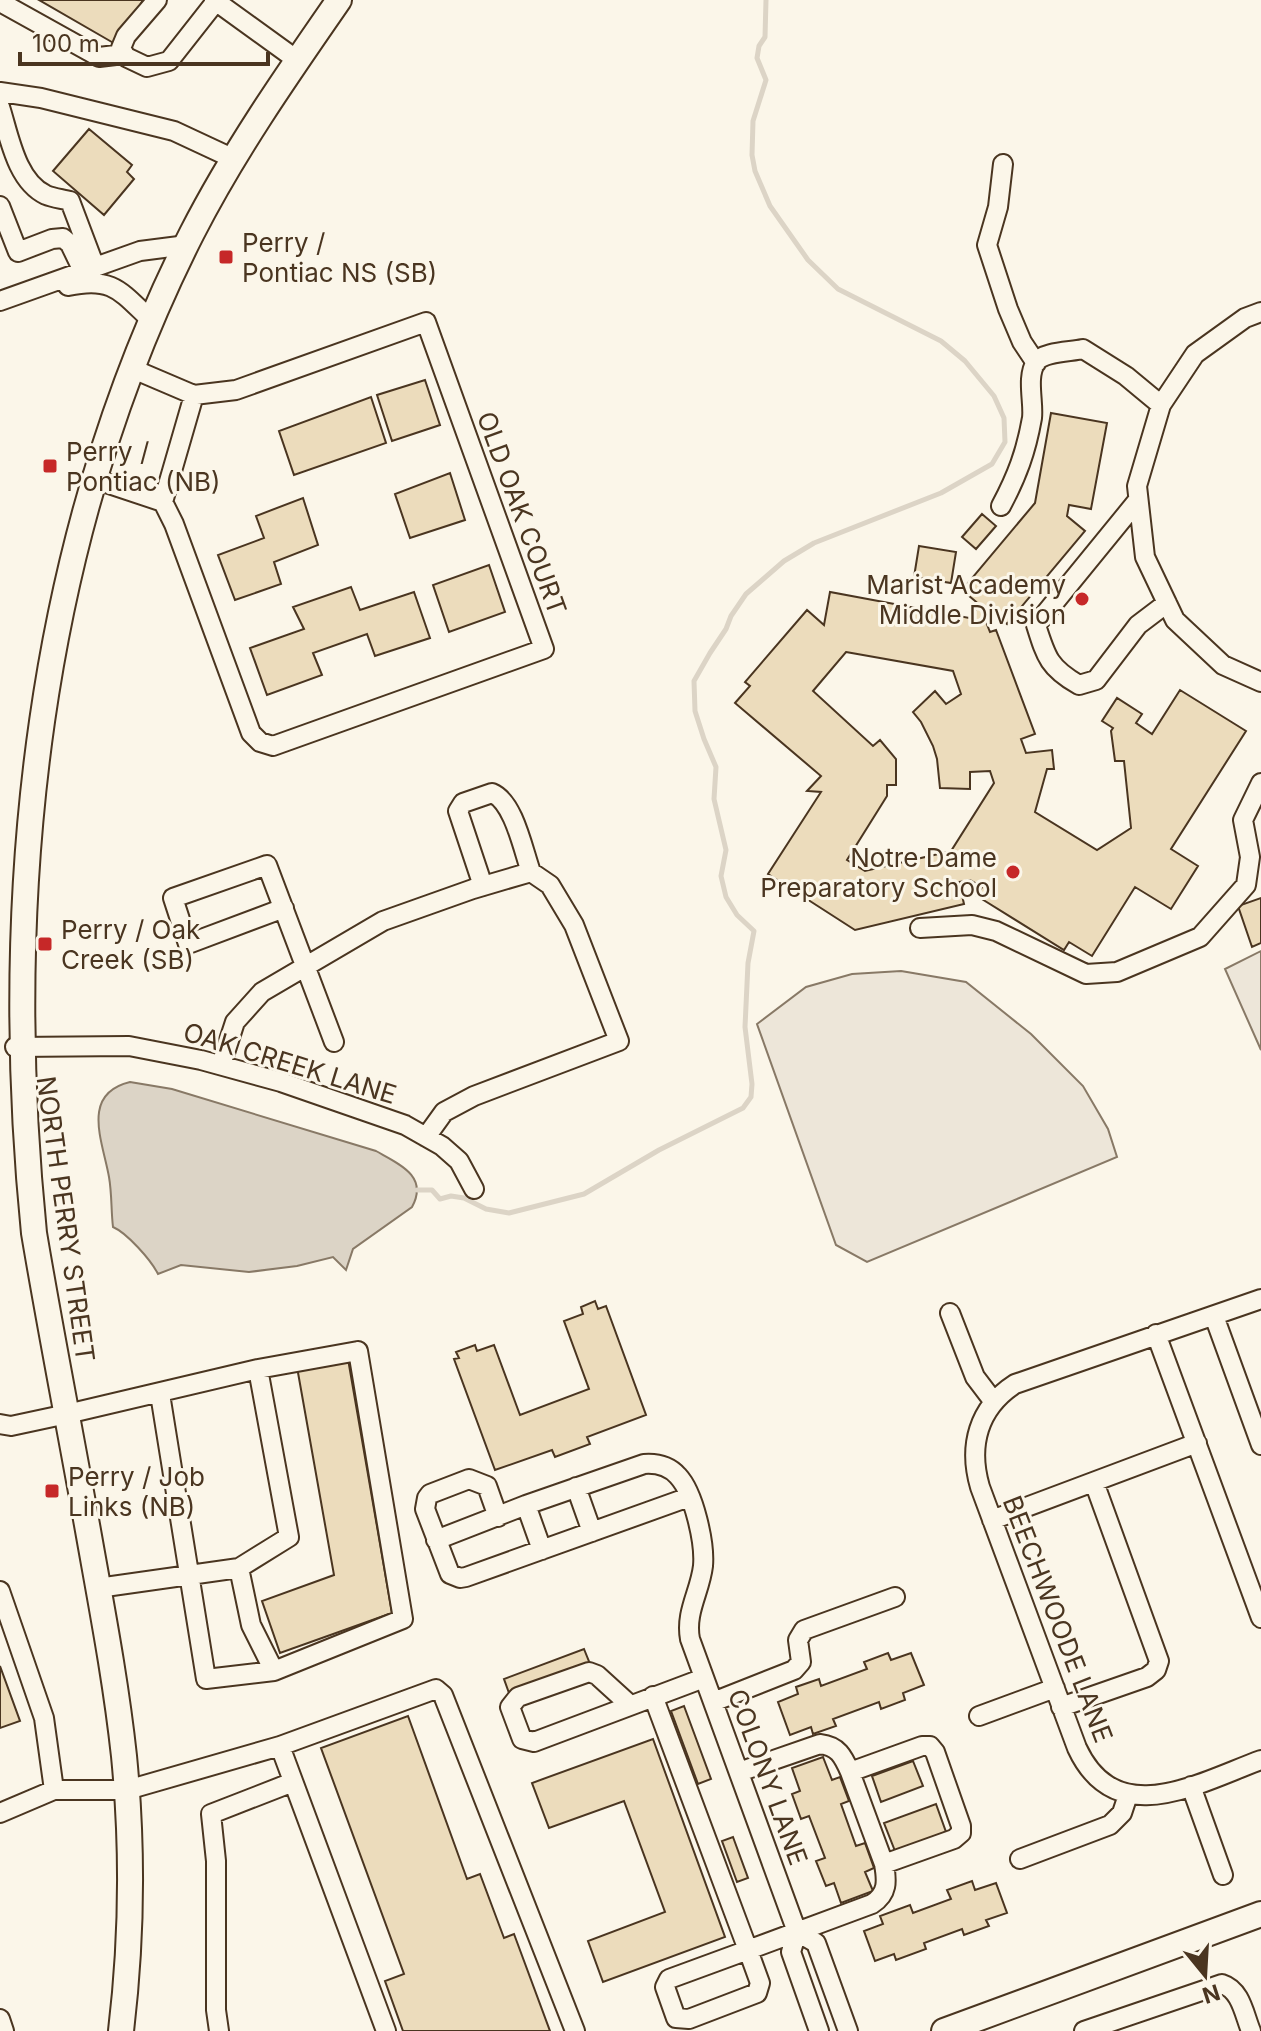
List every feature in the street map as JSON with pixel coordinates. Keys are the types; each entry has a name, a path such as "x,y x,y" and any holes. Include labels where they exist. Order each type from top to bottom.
{"main road":[{"name":"NORTH PERRY STREET","path":"121,2031 130,1907 127,1790 119,1717 98,1588 30,1203 15,1047 16,874 30,749 52,626 91,478 152,321 187,245 234,159 339,0"},
{"path":"944,2031 1261,1914"}],"street":[{"path":"157,0 126,36 121,48 136,64 147,67 169,61 216,0 297,60"},
{"path":"0,2 99,57 124,54"},
{"path":"0,92 41,98 174,131 234,159"},
{"path":"0,107 17,161 27,179 44,194 70,201 89,269"},
{"path":"1003,164 998,207 987,245 1008,309 1022,342 1036,363"},
{"path":"0,206 18,252 63,238 89,269"},
{"path":"0,301 140,251 187,245"},
{"path":"41,286 107,284 152,321"},
{"path":"1261,312 1245,318 1195,354 1161,405 1137,486 1145,557 1175,620 1223,665 1261,682"},
{"name":"OLD OAK COURT","path":"133,369 194,395 236,390 426,322 544,649 273,746 260,742 251,733 174,524 163,502"},
{"path":"1001,506 1019,473 1032,415 1032,377 1036,363 1044,356 1083,349 1126,376 1161,405"},
{"path":"91,478 163,502 194,395"},
{"path":"1138,500 1036,625 1047,658 1060,674 1079,685 1096,680 1138,625 1167,603"},
{"path":"920,928 972,925 996,931 1086,974 1117,972 1172,949 1200,937 1246,885 1250,857 1243,820 1261,783"},
{"path":"426,1137 444,1112 474,1096 619,1041 574,925 550,885 531,872 510,812 499,796 492,793 463,803 458,811 483,886"},
{"path":"284,908 188,944 173,898 267,865 284,908 307,967 334,1042"},
{"path":"221,1065 235,1022 262,992 383,921 531,872"},
{"name":"OAK CREEK LANE","path":"15,1047 129,1046 221,1065 281,1082 405,1125 442,1146 459,1161 474,1189"},
{"path":"950,1313 975,1377 994,1402 1008,1389 1028,1378 1261,1299"},
{"path":"1214,1316 1261,1445"},
{"path":"1156,1334 1261,1618"},
{"path":"0,1424 11,1426 258,1369 358,1351 403,1619 274,1671 206,1679 160,1394"},
{"path":"98,1588 239,1568 289,1537 258,1369"},
{"name":"BEECHWOODE LANE","path":"994,1402 977,1431 973,1454 980,1487 1077,1748 1089,1769 1101,1781 1128,1795"},
{"path":"992,1520 1197,1443"},
{"path":"436,1540 498,1517 526,1505 576,1487 650,1463 675,1472 689,1497 460,1578 450,1574 436,1540 425,1504 430,1494 469,1479 487,1486 498,1517"},
{"path":"1061,1707 1150,1675 1159,1661 1094,1482"},
{"path":"576,1487 592,1532"},
{"name":"COLONY LANE","path":"689,1497 700,1532 703,1556 702,1575 688,1619 690,1639 797,1932 791,1952 819,2031"},
{"path":"526,1505 542,1550"},
{"path":"239,1568 251,1625 274,1671"},
{"path":"0,1591 44,1718 54,1790"},
{"path":"713,1702 794,1670 802,1659 798,1640 804,1630 895,1597"},
{"path":"630,1705 597,1675 589,1672 518,1697 510,1707 519,1735 530,1742 704,1678"},
{"path":"979,1716 1055,1688"},
{"path":"0,1813 54,1790 127,1790 280,1746 436,1689 443,1695 575,2031"},
{"path":"653,1696 748,1950 760,1983 757,1993 689,2019 676,2018 666,1992 669,1979 748,1950 797,1932 878,1901 886,1887 884,1864 850,1772 836,1749 820,1744 739,1772"},
{"path":"280,1746 386,2031"},
{"path":"850,1772 926,1746 933,1749 944,1777 961,1833 954,1839 884,1864"},
{"path":"1020,1859 1110,1825 1122,1813 1128,1795 1157,1796 1261,1760"},
{"path":"219,2031 216,2010 216,1861 211,1814 293,1782"},
{"path":"1191,1786 1223,1875"},
{"name":"COLONY LANE","path":"797,1932 816,1943 848,2031"},
{"path":"1084,2031 1215,1985 1228,1985 1238,1996 1251,2031"},
{"path":"0,2019 4,2031"}],"shaded area":[{"path":"1261,951 1261,1050 1225,969"},
{"path":"901,971 966,982 1031,1034 1083,1086 1108,1129 1117,1157 867,1262 836,1245 757,1024 806,987 852,974"},
{"path":"130,1082 172,1089 376,1151 402,1166 414,1179 417,1187 412,1207 353,1249 346,1270 333,1257 297,1266 249,1272 181,1265 158,1274 138,1248 113,1227 110,1183 98,1121 105,1097 114,1088"}],"building":[{"path":"39,0 143,0 117,45"},
{"path":"89,129 132,165 127,172 134,179 104,215 53,171"},
{"path":"425,380 440,425 392,441 377,395"},
{"path":"371,397 386,443 294,475 279,431"},
{"path":"1051,413 1107,423 1091,509 1069,505 1067,516 1085,531 1007,624 991,610 984,617 990,632 996,630 1035,734 1021,739 1026,753 1052,750 1054,769 1047,769 1035,812 1097,850 1131,828 1124,761 1115,761 1113,728 1102,721 1117,698 1142,714 1136,723 1152,734 1180,690 1246,731 1171,849 1198,866 1171,909 1135,887 1092,956 1069,942 1064,950 977,896 982,887 970,880 959,882 964,904 855,930 768,874 821,792 807,791 821,776 735,703 750,686 745,682 807,610 824,625 830,592 969,618 980,605 962,590 1035,503","holes":["846,652 953,671 961,694 946,704 935,691 913,712 933,746 940,788 970,789 970,772 990,771 994,783 951,851 865,871 847,860 887,796 887,785 896,785 896,759 880,740 873,746 813,691"]},
{"path":"450,473 465,520 410,538 395,494"},
{"path":"303,498 318,545 274,562 281,584 235,600 218,555 264,538 256,516"},
{"path":"982,514 996,526 976,549 962,537"},
{"path":"919,546 956,552 951,583 914,577"},
{"path":"489,565 505,612 449,632 433,585"},
{"path":"351,587 360,610 414,592 430,638 375,656 367,634 313,653 322,675 267,695 250,648 304,629 293,607"},
{"path":"1261,898 1261,943 1252,947 1238,906"},
{"path":"595,1301 598,1309 606,1306 646,1415 587,1437 590,1444 555,1457 552,1450 495,1470 454,1359 459,1358 456,1352 475,1345 477,1351 494,1345 520,1415 589,1389 564,1321 583,1314 581,1307"},
{"path":"348,1359 392,1613 280,1653 262,1601 334,1575 297,1367"},
{"path":"584,1649 590,1664 509,1693 504,1679"},
{"path":"888,1653 891,1660 911,1653 924,1685 903,1693 905,1700 881,1709 879,1702 833,1719 836,1726 813,1734 811,1727 790,1735 778,1702 798,1694 796,1687 819,1679 821,1686 867,1669 864,1662"},
{"path":"0,1666 20,1721 0,1728"},
{"path":"684,1706 711,1779 698,1784 671,1711"},
{"path":"408,1716 467,1879 480,1874 504,1938 514,1934 550,2031 403,2031 385,1981 404,1974 321,1748"},
{"path":"653,1739 725,1937 603,1982 588,1941 665,1912 624,1801 549,1828 532,1783"},
{"path":"823,1757 832,1780 840,1777 849,1801 841,1804 856,1846 865,1843 874,1868 865,1872 873,1891 841,1903 834,1883 826,1886 816,1861 825,1858 809,1816 801,1819 792,1794 800,1791 792,1768"},
{"path":"913,1761 923,1786 881,1802 872,1776"},
{"path":"936,1804 946,1832 895,1851 884,1823"},
{"path":"733,1837 748,1878 737,1882 722,1841"},
{"path":"972,1881 975,1890 996,1883 1007,1913 986,1920 989,1926 964,1935 962,1929 924,1943 926,1949 896,1960 894,1954 875,1961 864,1931 883,1924 880,1916 910,1905 913,1913 951,1899 947,1890"}],"waterway":[{"path":"417,1190 432,1190 440,1199 451,1196 464,1198 486,1209 509,1213 584,1194 659,1150 743,1108 751,1097 752,1084 745,1027 748,963 754,931 737,915 726,897 721,876 726,850 714,799 716,767 695,711 694,681 746,594 784,561 814,543 941,493 992,464 1005,442 1004,418 994,396 965,361 941,341 838,289 808,260 770,206 755,171 752,155 753,121 766,80 757,58 759,46 765,37 766,0"}],"place":[{"name":"Perry / Pontiac NS (SB)","path":"226,257"},
{"name":"Perry / Pontiac (NB)","path":"50,466"},
{"name":"Marist Academy Middle Division","path":"1082,599"},
{"name":"Notre Dame Preparatory School","path":"1013,872"},
{"name":"Perry / Oak Creek (SB)","path":"45,944"},
{"name":"Perry / Job Links (NB)","path":"52,1491"}]}
